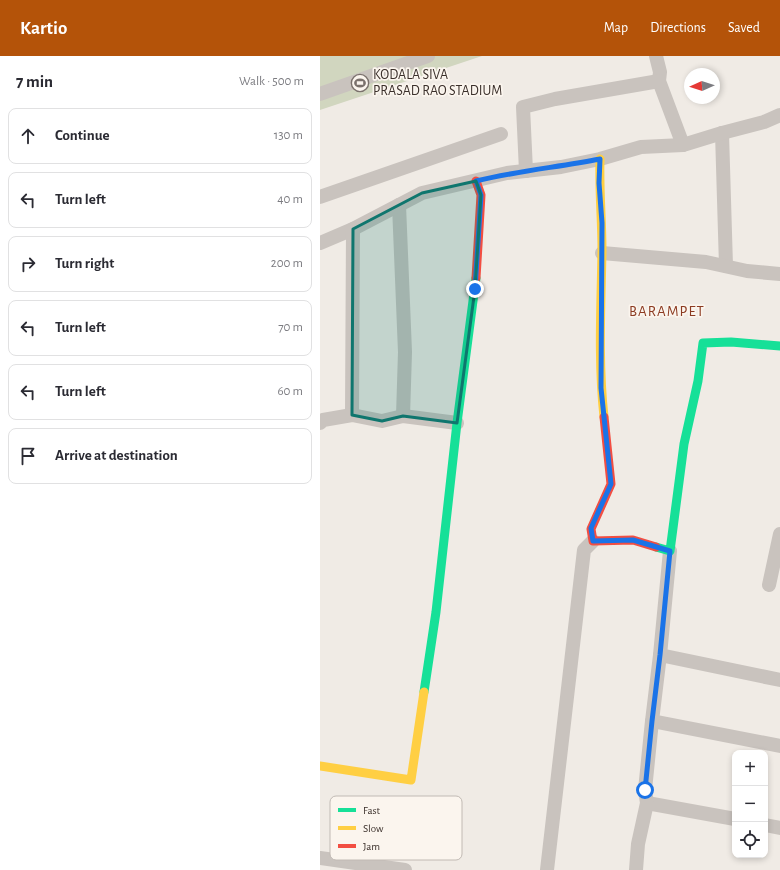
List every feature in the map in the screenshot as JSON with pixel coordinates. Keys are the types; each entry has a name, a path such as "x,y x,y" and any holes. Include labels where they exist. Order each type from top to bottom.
{"street":[{"path":"320,94 428,56"},
{"path":"656,56 660,72 660,81 683,145"},
{"path":"526,171 522,107 555,99 660,81"},
{"path":"320,243 353,229 422,193 507,173 561,167 600,159 641,147 683,145 722,132 764,122 780,115"},
{"path":"722,132 726,266"},
{"path":"320,198 501,134"},
{"path":"593,541 591,528 611,484 601,388 602,253 600,159"},
{"path":"320,766 411,780 436,612 457,423 475,289 481,195 476,181"},
{"path":"399,205 405,352 402,416"},
{"path":"352,415 353,229"},
{"path":"602,253 706,262 747,271 780,274"},
{"path":"636,870 638,844 647,803 645,790 670,551 684,444 698,381 703,343 731,342 780,346"},
{"path":"320,423 323,420 352,415 382,421 402,416 457,423"},
{"path":"768,585 780,534"},
{"path":"547,870 584,550 593,541 633,540 670,551"},
{"path":"660,655 780,680"},
{"path":"652,721 780,746"},
{"path":"647,803 732,819"},
{"path":"768,826 780,828"},
{"path":"320,858 330,859"},
{"path":"334,860 405,870"}],"highlighted area":[{"path":"476,181 481,195 475,289 457,423 403,416 382,421 352,415 353,229 422,193"}],"green space":[{"name":"KODALA SIVA PRASAD RAO STADIUM","path":"320,56 482,56 320,110"}],"traffic: fast":[{"path":"424,692 436,612 457,423 476,278"},
{"path":"656,547 670,551 684,444 698,381 703,343 731,342 780,346"}],"traffic: slow":[{"path":"600,159 602,251 600,355 604,417"},
{"path":"320,766 411,780 424,692"}],"traffic: jam":[{"path":"476,181 481,195 476,278"},
{"path":"604,417 611,484 591,529 593,541 633,540 656,547"}],"place":[{"name":"KODALA SIVA PRASAD RAO STADIUM","path":"360,83"}],"district":[{"name":"BARAMPET","path":"667,311"}],"route":[{"path":"475,289 481,195 476,181 507,173 561,167 600,159 599,183 602,223 601,388 611,484 591,528 593,541 633,540 670,551 645,790"}]}
